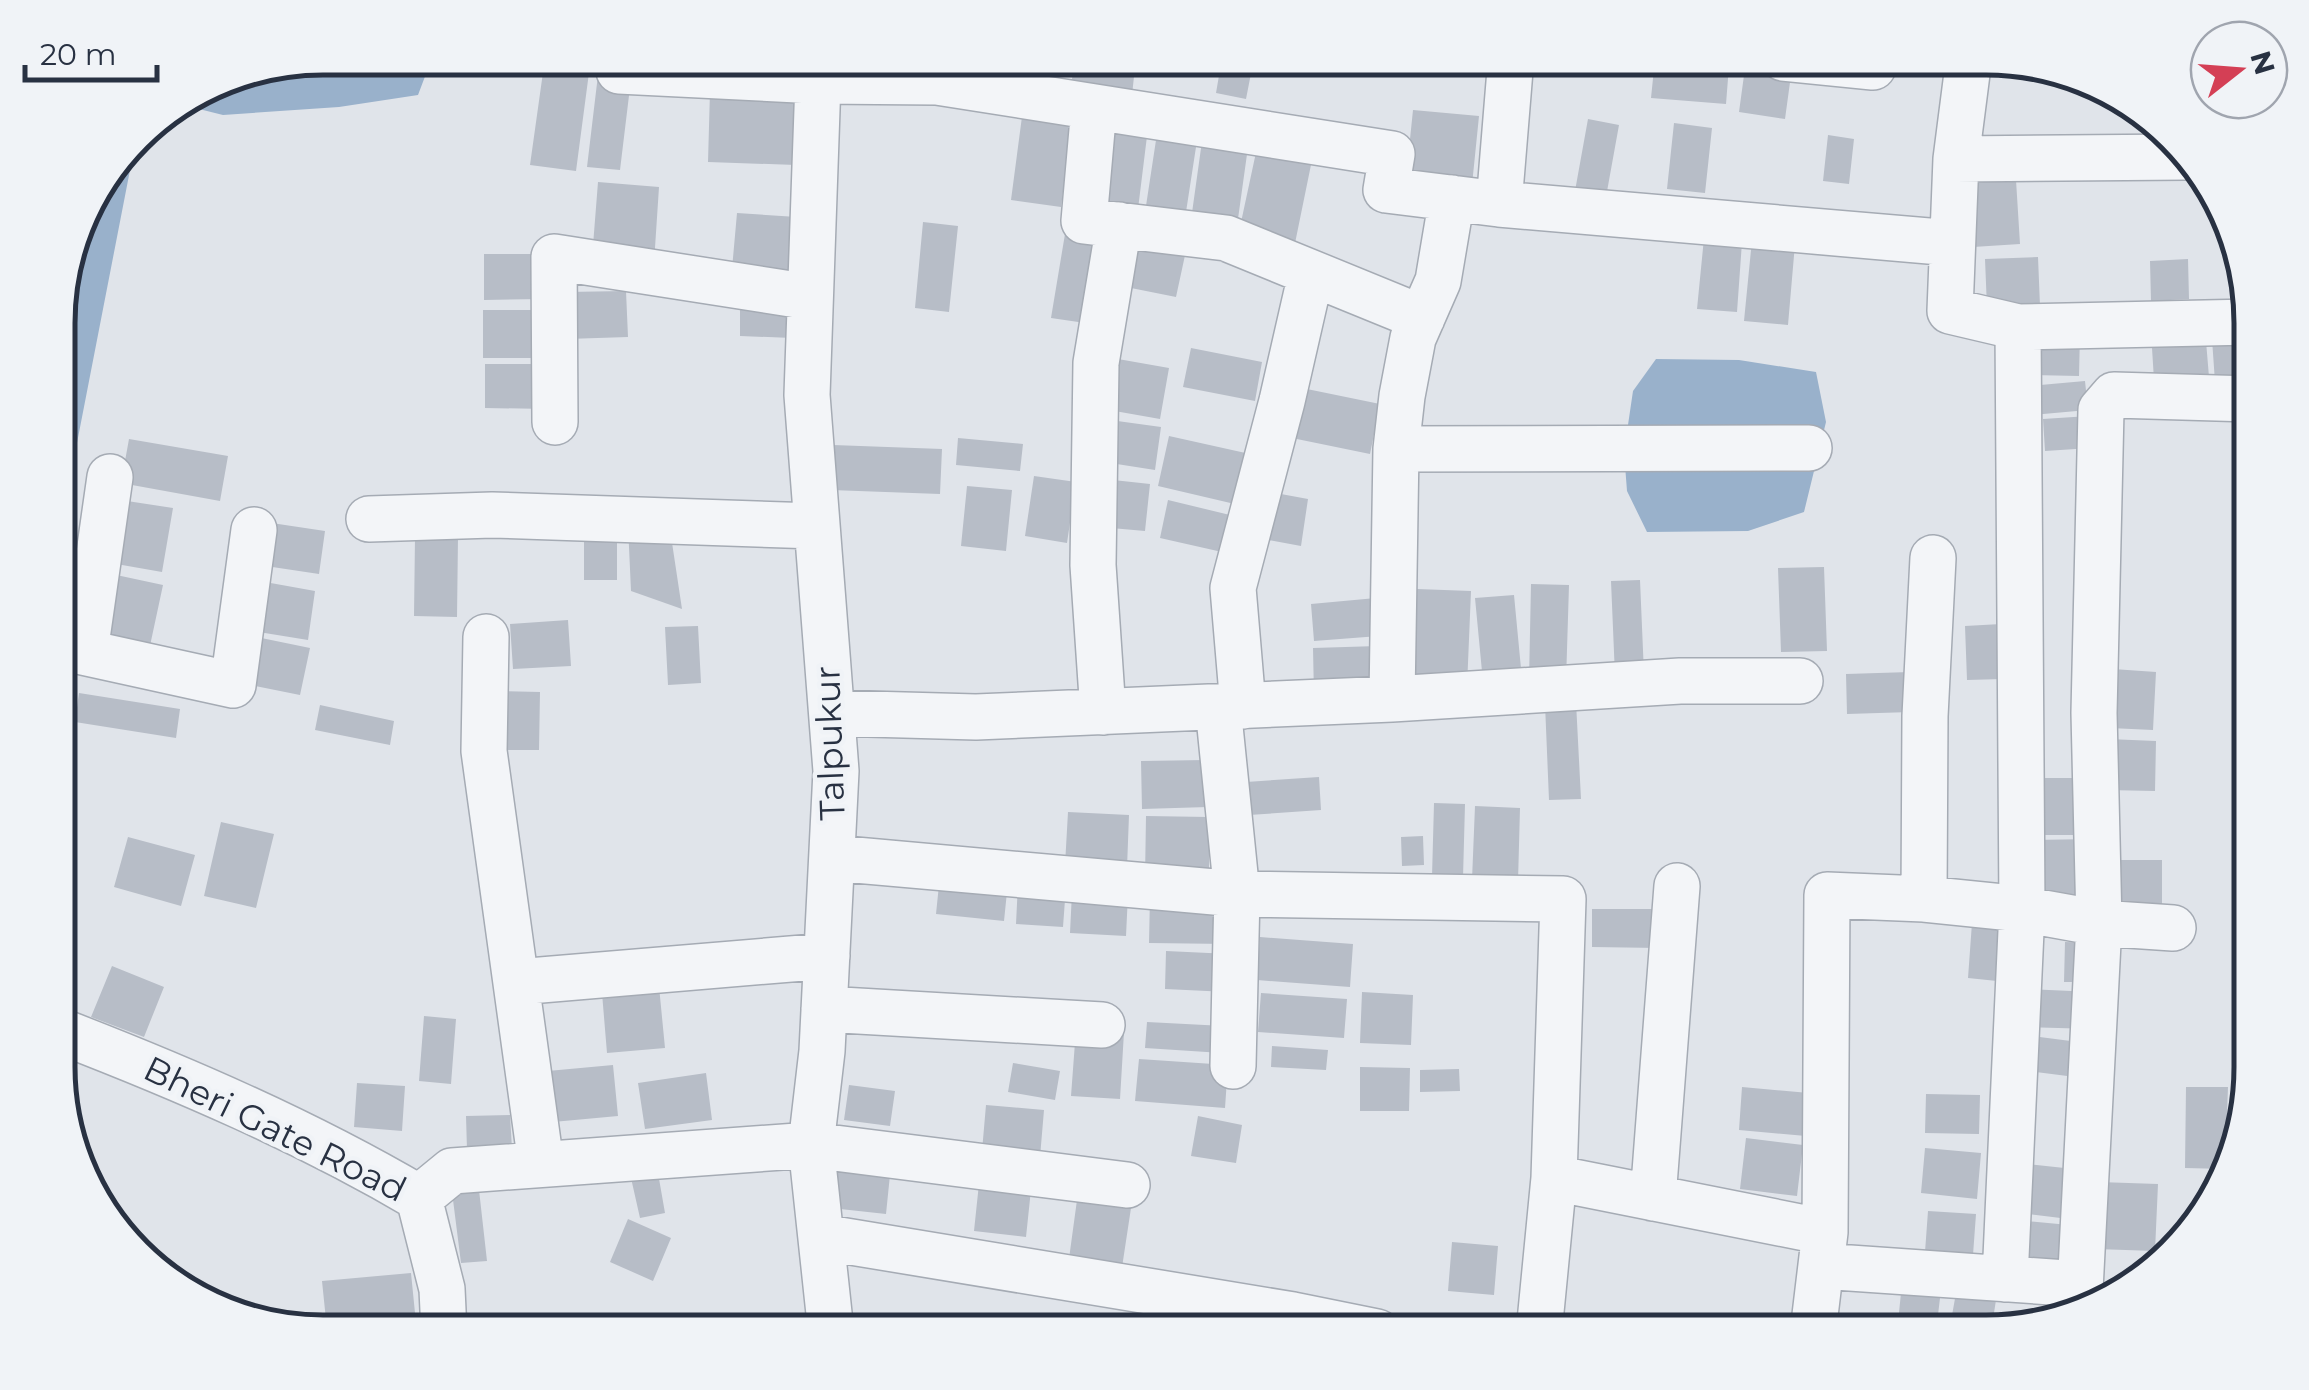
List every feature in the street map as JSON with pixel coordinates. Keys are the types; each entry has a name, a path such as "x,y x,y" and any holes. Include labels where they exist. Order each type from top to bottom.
{"street":[{"path":"1499,204 1510,75"},
{"path":"1968,75 1956,159 1950,310 2018,327 2233,322"},
{"path":"714,76 818,81 875,76"},
{"path":"959,76 1094,107 1392,154 1386,190 1499,204 1952,243"},
{"name":"Talpukur","path":"818,81 807,395 836,770 824,1009 812,1146 829,1315"},
{"path":"1094,107 1084,221 1226,238 1422,318"},
{"path":"1956,159 2170,157"},
{"path":"1392,699 1396,449 1413,338 1438,281 1452,198"},
{"path":"1103,712 1093,565 1096,364 1119,225"},
{"path":"554,422 554,257 810,297"},
{"path":"1234,1066 1238,894 1230,706 1233,588 1282,401 1310,274"},
{"path":"2004,1279 2022,909 2018,327"},
{"path":"2080,1296 2099,923 2094,713 2101,410 2114,395 2233,399"},
{"path":"1396,449 1809,448"},
{"path":"75,635 110,477"},
{"path":"370,519 492,515 816,526"},
{"path":"75,650 233,684 254,530"},
{"path":"1924,899 1926,716 1934,558"},
{"path":"486,637 484,751 541,1164"},
{"path":"832,712 976,716 1103,712 1680,681 1800,680"},
{"path":"833,858 1238,894 1563,899 1554,1178 1541,1314"},
{"path":"1653,1198 1678,886"},
{"path":"1815,1314 1823,1249 1827,895 1924,899 2022,909 2099,923 2173,928"},
{"path":"517,982 827,956"},
{"path":"824,1009 1102,1025"},
{"name":"Bheri Gate Road","path":"75,1037 354,1160 418,1198 442,1288 443,1315"},
{"path":"418,1198 452,1170 812,1146 1127,1185"},
{"path":"1554,1178 1653,1198 1823,1249 2004,1279 2079,1297"},
{"path":"821,1237 1290,1314"}],"water":[{"path":"307,76 425,76 418,95 339,107 223,115 198,109 243,88 275,80"},
{"path":"131,167 76,448 75,323 80,275 94,228"},
{"path":"1656,359 1739,360 1816,372 1826,422 1804,512 1748,531 1647,532 1627,491 1624,452 1633,391"}],"building":[{"path":"1219,75 1251,75 1246,99 1216,93"},
{"path":"1653,75 1728,75 1726,104 1651,98"},
{"path":"1744,75 1791,75 1785,119 1739,112"},
{"path":"542,76 589,76 576,171 530,165"},
{"path":"598,76 631,79 620,170 587,167"},
{"path":"1072,76 1134,76 1132,95 1071,90"},
{"path":"710,91 799,95 796,165 708,162"},
{"path":"1023,109 1073,115 1061,207 1011,200"},
{"path":"1413,110 1479,116 1472,185 1406,178"},
{"path":"1588,119 1619,125 1604,208 1573,202"},
{"path":"1104,122 1148,128 1138,209 1093,203"},
{"path":"1674,123 1712,128 1705,193 1667,189"},
{"path":"1158,127 1198,134 1184,225 1144,219"},
{"path":"1828,135 1854,139 1849,184 1823,181"},
{"path":"1202,141 1248,147 1237,226 1191,220"},
{"path":"1258,143 1313,155 1293,253 1237,241"},
{"path":"2016,180 2020,244 1973,247 1969,183"},
{"path":"598,182 659,187 654,263 592,258"},
{"path":"737,213 797,217 793,274 732,269"},
{"path":"923,222 958,226 949,312 915,308"},
{"path":"1066,228 1106,234 1092,324 1051,318"},
{"path":"1131,234 1187,246 1176,297 1121,286"},
{"path":"1704,238 1742,242 1737,312 1697,309"},
{"path":"1752,240 1795,244 1788,325 1744,321"},
{"path":"484,254 543,254 543,299 484,300"},
{"path":"2038,257 2040,306 1987,308 1985,259"},
{"path":"2188,259 2189,299 2151,301 2150,261"},
{"path":"626,291 628,337 567,339 566,292"},
{"path":"740,305 793,306 792,338 740,336"},
{"path":"483,310 548,310 549,358 483,358"},
{"path":"2205,329 2209,377 2154,380 2151,332"},
{"path":"2027,332 2080,333 2079,376 2027,375"},
{"path":"2233,337 2233,381 2215,382 2212,339"},
{"path":"1191,348 1262,362 1255,401 1183,387"},
{"path":"1118,359 1169,368 1160,419 1109,410"},
{"path":"485,364 548,364 547,409 485,408"},
{"path":"2085,381 2088,410 2032,415 2029,386"},
{"path":"1302,388 1380,404 1370,454 1292,438"},
{"path":"2089,416 2091,448 2045,451 2043,419"},
{"path":"1110,420 1161,427 1155,470 1104,462"},
{"path":"1169,436 1250,454 1239,505 1158,486"},
{"path":"958,438 1023,444 1020,471 956,465"},
{"path":"129,439 228,456 220,501 121,483"},
{"path":"833,445 942,449 940,494 831,490"},
{"path":"1034,476 1076,482 1067,543 1025,536"},
{"path":"1104,479 1150,484 1145,531 1100,527"},
{"path":"967,486 1012,490 1006,551 961,546"},
{"path":"1264,491 1308,499 1301,546 1257,538"},
{"path":"114,499 173,508 162,572 105,562"},
{"path":"1168,500 1230,515 1222,552 1160,538"},
{"path":"265,522 325,531 319,574 259,565"},
{"path":"584,525 617,525 617,580 584,580"},
{"path":"628,525 671,536 682,609 631,591"},
{"path":"415,537 458,537 457,617 414,616"},
{"path":"1824,567 1827,651 1781,652 1778,568"},
{"path":"107,573 163,585 148,655 92,643"},
{"path":"254,580 315,591 308,640 246,630"},
{"path":"1640,580 1644,674 1615,676 1611,581"},
{"path":"1531,584 1569,585 1566,682 1529,681"},
{"path":"1417,589 1471,591 1467,687 1414,686"},
{"path":"1514,595 1522,679 1483,682 1475,598"},
{"path":"1376,598 1379,636 1314,641 1311,604"},
{"path":"568,620 571,666 513,669 510,624"},
{"path":"2001,624 2003,679 1967,680 1965,626"},
{"path":"698,626 701,683 668,685 665,627"},
{"path":"251,636 310,648 300,695 241,683"},
{"path":"1378,646 1381,693 1314,696 1313,648"},
{"path":"2113,669 2156,672 2153,730 2110,728"},
{"path":"1910,672 1911,712 1847,714 1846,674"},
{"path":"500,691 540,692 539,750 499,750"},
{"path":"79,693 180,709 176,738 75,722"},
{"path":"1576,702 1581,799 1549,800 1545,704"},
{"path":"320,705 394,721 390,745 315,730"},
{"path":"2108,739 2156,741 2155,791 2106,790"},
{"path":"1206,760 1208,807 1142,809 1141,761"},
{"path":"1319,777 1321,810 1249,815 1246,782"},
{"path":"2027,778 2092,778 2092,835 2027,835"},
{"path":"1434,803 1465,804 1463,878 1432,877"},
{"path":"1475,806 1520,808 1518,882 1472,880"},
{"path":"1068,812 1129,815 1127,868 1065,865"},
{"path":"1146,816 1209,817 1209,879 1145,878"},
{"path":"221,822 274,834 256,908 204,896"},
{"path":"1423,836 1424,865 1402,866 1401,837"},
{"path":"128,837 195,855 181,906 114,887"},
{"path":"2093,839 2089,906 2029,902 2031,840"},
{"path":"2119,860 2162,860 2162,918 2119,918"},
{"path":"940,875 1008,882 1004,921 936,914"},
{"path":"1018,883 1066,886 1063,927 1016,924"},
{"path":"1072,892 1128,894 1126,936 1070,933"},
{"path":"1150,896 1228,897 1228,944 1149,943"},
{"path":"1592,909 1659,909 1660,948 1592,947"},
{"path":"1973,909 2003,912 1997,981 1968,978"},
{"path":"1260,937 1353,944 1350,987 1257,980"},
{"path":"2065,942 2096,943 2095,982 2064,982"},
{"path":"1166,951 1230,954 1228,992 1165,989"},
{"path":"112,966 164,987 144,1037 91,1017"},
{"path":"658,976 665,1048 607,1053 601,981"},
{"path":"2024,989 2094,992 2093,1029 2023,1027"},
{"path":"1362,992 1413,995 1411,1045 1360,1043"},
{"path":"1261,993 1347,999 1344,1038 1258,1032"},
{"path":"424,1016 456,1019 451,1084 419,1081"},
{"path":"1147,1022 1224,1026 1222,1053 1145,1048"},
{"path":"1076,1029 1124,1032 1120,1099 1071,1096"},
{"path":"2025,1035 2086,1043 2083,1078 2021,1070"},
{"path":"1272,1046 1328,1050 1326,1070 1271,1067"},
{"path":"1139,1059 1228,1065 1225,1108 1135,1101"},
{"path":"1013,1063 1060,1071 1055,1100 1008,1092"},
{"path":"613,1065 618,1116 542,1123 537,1072"},
{"path":"1360,1067 1410,1068 1409,1111 1360,1111"},
{"path":"1459,1069 1460,1091 1420,1092 1420,1070"},
{"path":"706,1073 712,1120 645,1129 638,1083"},
{"path":"357,1083 405,1086 402,1131 354,1127"},
{"path":"849,1085 895,1091 890,1126 844,1120"},
{"path":"1742,1087 1809,1093 1806,1136 1739,1130"},
{"path":"2186,1087 2228,1087 2227,1124 2212,1169 2185,1168"},
{"path":"1926,1094 1980,1095 1979,1134 1925,1133"},
{"path":"986,1105 1044,1110 1040,1157 982,1151"},
{"path":"510,1115 512,1149 467,1150 466,1116"},
{"path":"1198,1116 1242,1125 1236,1163 1191,1156"},
{"path":"1746,1138 1803,1145 1797,1196 1740,1189"},
{"path":"1925,1148 1981,1153 1977,1199 1921,1193"},
{"path":"837,1159 891,1165 886,1214 831,1208"},
{"path":"2019,1163 2083,1170 2077,1220 2013,1212"},
{"path":"658,1173 665,1213 640,1218 631,1178"},
{"path":"980,1174 1032,1180 1026,1237 974,1231"},
{"path":"478,1181 487,1261 461,1263 451,1184"},
{"path":"2099,1182 2158,1184 2155,1247 2151,1251 2096,1249"},
{"path":"1077,1200 1131,1208 1121,1274 1068,1266"},
{"path":"1928,1211 1976,1214 1973,1255 1925,1252"},
{"path":"628,1219 671,1238 653,1281 610,1262"},
{"path":"2015,1220 2069,1225 2065,1279 2011,1274"},
{"path":"1452,1242 1498,1246 1494,1295 1448,1291"},
{"path":"411,1273 415,1313 325,1315 322,1281"},
{"path":"1901,1293 1940,1298 1938,1314 1899,1314"},
{"path":"1956,1293 1996,1300 1994,1314 1952,1314"},
{"path":"1135,1299 1172,1307 1171,1314 1132,1315"},
{"path":"1189,1307 1231,1314 1188,1314"}]}
